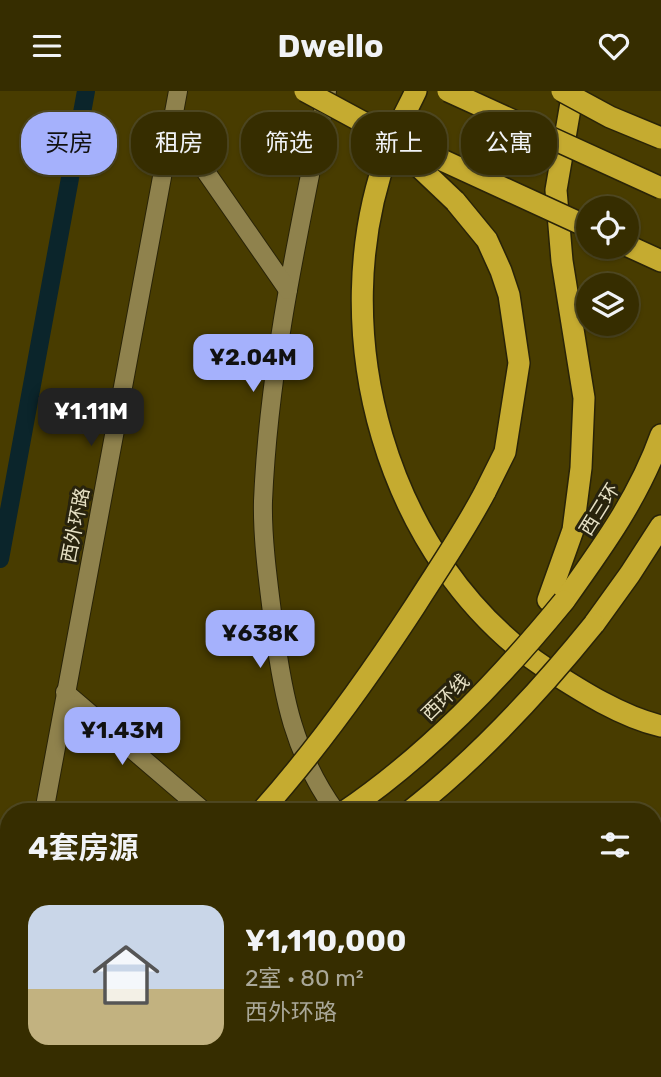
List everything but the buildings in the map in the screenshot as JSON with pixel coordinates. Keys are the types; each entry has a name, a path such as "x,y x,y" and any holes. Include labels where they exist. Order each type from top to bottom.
{"highway":[{"path":"305,91 351,116"},
{"path":"416,91 389,149 380,179 367,242 364,274 368,369 380,430 400,488 423,536 446,571 465,596 510,641 561,678 621,710 661,726"},
{"path":"448,91 661,188"},
{"path":"562,91 610,117 661,138"},
{"path":"556,600 573,530 581,468 584,398 562,261 556,190 573,91"},
{"path":"447,162 576,221"},
{"path":"269,803 359,691 468,526 505,452 519,363 509,295 486,240 455,201 427,175"},
{"path":"639,251 661,261"},
{"name":"西三环","path":"556,600 622,517 641,484 661,435"},
{"path":"419,803 515,714 564,661 630,574 661,526"},
{"name":"西环线","path":"356,803 405,766 447,728 506,667 556,600"}],"main road":[{"name":"西外环路","path":"174,112 178,91"},
{"path":"327,91 288,290 271,401 263,503 270,598 282,688 299,747 329,803"},
{"name":"西外环路","path":"46,803 162,175"},
{"path":"208,175 288,290"},
{"path":"65,692 194,803"}],"waterway":[{"path":"0,559 86,91"}]}
